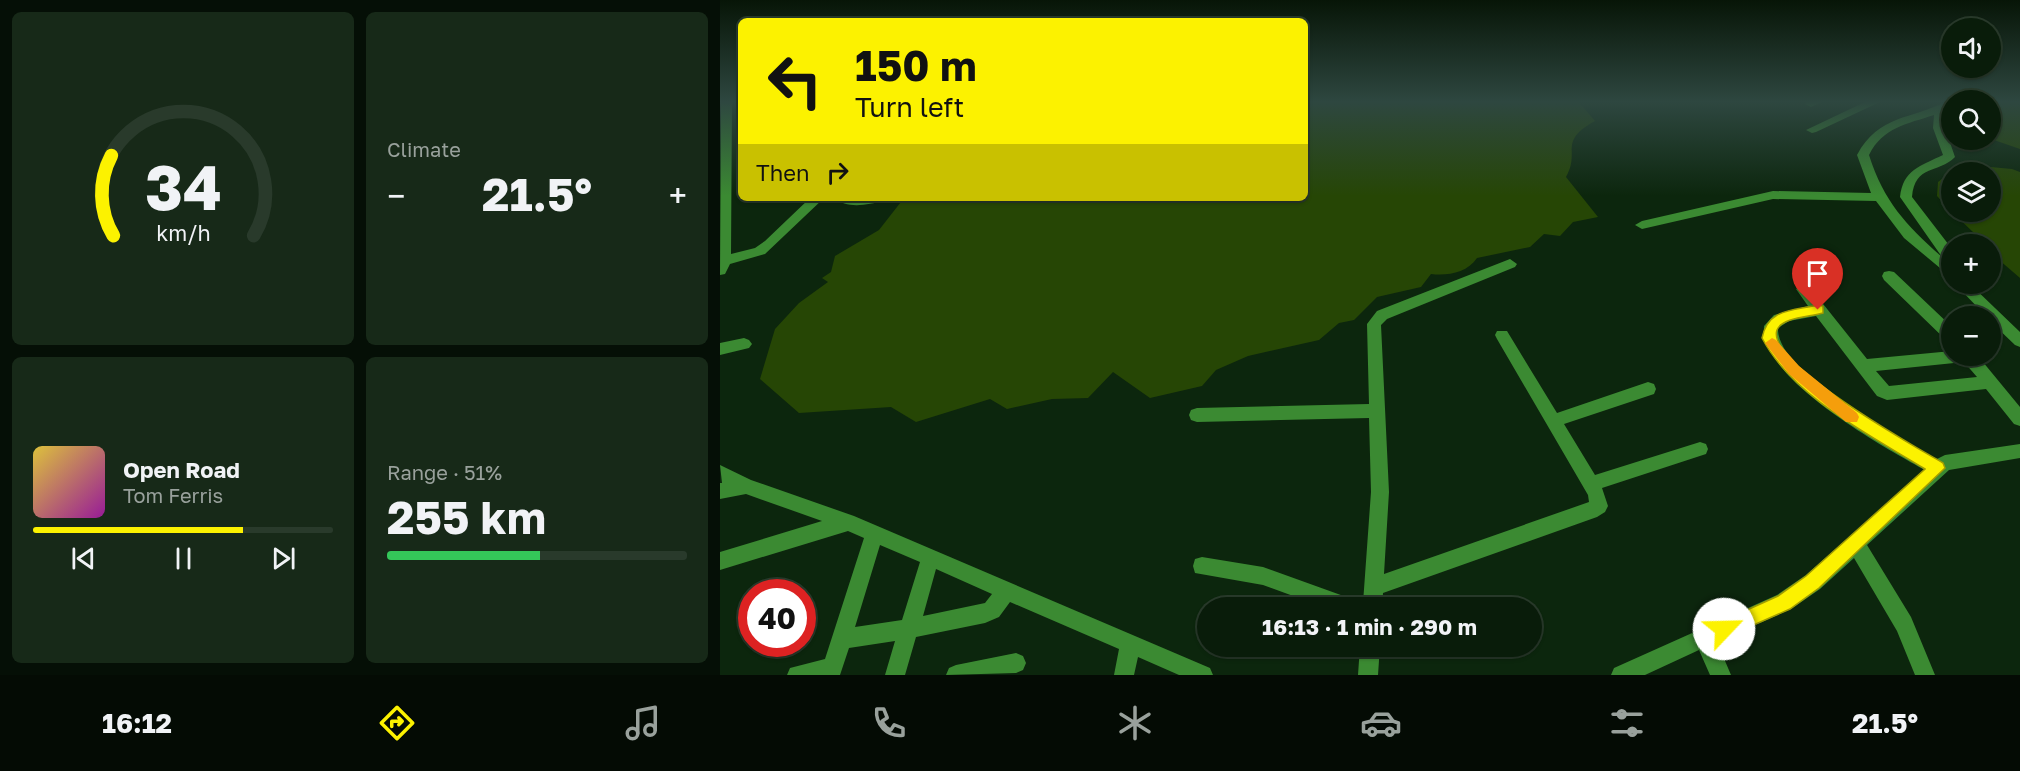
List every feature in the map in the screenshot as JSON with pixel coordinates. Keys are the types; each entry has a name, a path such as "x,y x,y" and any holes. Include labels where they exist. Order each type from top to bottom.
{"street":[{"path":"728,132 722,265 760,251 815,201"},
{"path":"1879,132 1867,142 1863,155 1878,197 1904,230 1941,263"},
{"path":"1941,245 1906,197 1908,183 1914,172 1949,157 1947,150"},
{"path":"1642,225 1773,195 1878,197"},
{"path":"1373,597 1380,492 1374,324 1377,319 1510,264"},
{"path":"1889,276 1941,326"},
{"path":"1803,289 1887,393 1992,382"},
{"path":"1975,294 2009,320"},
{"path":"1983,294 2009,320 2020,341"},
{"path":"1818,310 1779,319 1771,326 1769,338 1775,351 1794,370 1849,415 1937,468"},
{"path":"1374,587 1592,511 1599,506 1590,484 1502,335"},
{"path":"720,349 744,344"},
{"path":"1864,366 1941,358"},
{"path":"1978,366 2020,419"},
{"path":"1553,421 1648,389"},
{"path":"1197,415 1378,411"},
{"path":"1590,484 1700,449"},
{"path":"1620,675 1784,602 1813,582 1945,463 2020,451"},
{"path":"720,473 746,486 848,522 1203,675"},
{"path":"720,491 746,486"},
{"path":"720,561 848,522"},
{"path":"797,675 831,671 874,535"},
{"path":"1856,544 1915,646 1925,675"},
{"path":"895,675 930,559"},
{"path":"1202,566 1263,576 1323,597"},
{"path":"841,639 909,629 985,613 992,610 1007,590"},
{"path":"1704,638 1721,675"},
{"path":"1124,675 1130,643"},
{"path":"1368,675 1369,657"},
{"path":"956,675 1016,663"}],"shaded area":[{"path":"1308,132 1579,132 1573,141 1572,160 1566,177 1598,217 1573,222 1560,236 1544,234 1530,247 1477,258 1468,267 1456,272 1431,274 1421,287 1377,297 1354,320 1339,323 1319,340 1248,356 1216,370 1202,386 1150,398 1113,372 1088,398 1052,399 1007,409 990,399 916,422 891,407 799,413 760,379 775,329 799,303 828,282 822,278 831,272 835,256 879,230 902,201 1308,201"},
{"path":"2001,132 2020,132 2020,149 2001,142"},
{"path":"2001,168 2020,172 2020,278 2001,262 2001,234 1974,233 1962,222 2001,222"},
{"path":"1941,180 1941,200 1937,196 1938,182"}],"slow traffic":[{"path":"1772,343 1775,351 1794,370 1852,417"}],"route":[{"path":"1724,629 1784,602 1813,582 1898,507 1937,468 1868,429 1794,370 1775,351 1769,338 1771,326 1779,319 1818,310"}]}
